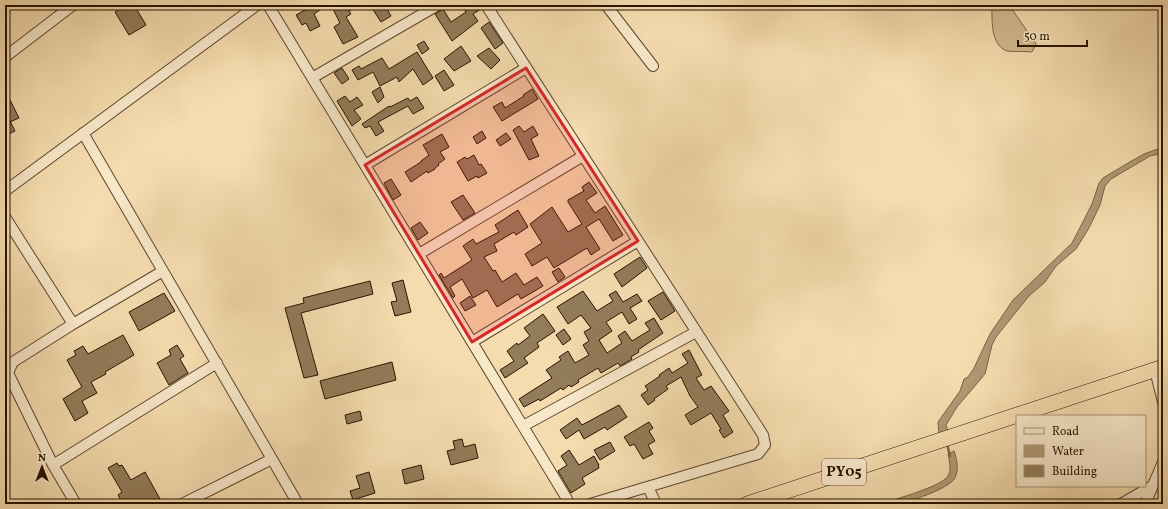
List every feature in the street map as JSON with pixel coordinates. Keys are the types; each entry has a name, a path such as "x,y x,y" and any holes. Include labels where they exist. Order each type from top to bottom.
{"highway":[{"name":"PY05","path":"1017,415 1159,368"},
{"name":"PY05","path":"747,504 1016,415"}],"street":[{"path":"5,57 61,9 73,5"},
{"path":"5,191 257,5"},
{"path":"268,5 523,426 568,504"},
{"path":"312,78 438,5"},
{"path":"486,5 762,435 764,445 758,454 590,504"},
{"path":"606,5 653,66"},
{"path":"365,165 526,68"},
{"path":"83,133 298,504"},
{"path":"419,254 583,156"},
{"path":"5,217 73,324"},
{"path":"472,342 638,242"},
{"path":"76,504 53,465 8,373 13,362 73,324 163,271"},
{"path":"523,426 696,332"},
{"path":"53,465 217,363"},
{"path":"1159,368 1163,402"},
{"path":"182,504 272,459"},
{"path":"1145,504 1152,486 1162,468 1163,462"},
{"path":"1121,504 1152,486"},
{"path":"648,487 656,504"}],"highlighted area":[{"path":"526,68 638,241 472,342 365,165"}],"shaded area":[{"path":"992,5 1009,5 1036,44 1032,52 1007,51 1001,48 997,43 993,31"}],"water":[{"path":"1163,147 1163,153 1150,156 1111,179 1105,186 1100,205 1089,228 1076,249 1056,266 1045,282 1029,296 996,337 992,345 985,374 957,407 946,425 948,431 939,434 938,422 960,391 964,379 968,377 974,368 990,334 1013,300 1072,243 1092,204 1099,183 1103,178 1144,154"},
{"path":"954,451 957,461 957,471 955,478 945,487 909,501 895,504 882,504 928,488 944,480 950,471 948,454"}],"building":[{"path":"120,5 134,5 146,25 129,35 115,12 121,8"},
{"path":"307,5 327,5 314,14 320,26 310,31 306,23 302,25 296,15 309,8"},
{"path":"331,5 360,5 349,11 351,14 346,17 358,37 343,44 334,27 340,23"},
{"path":"370,5 388,5 386,7 391,16 381,22"},
{"path":"470,5 480,5 481,9 473,14 478,21 452,41 435,14 443,9 451,22 466,12 464,9"},
{"path":"489,22 503,43 495,49 481,28"},
{"path":"424,41 429,49 422,54 417,45"},
{"path":"461,46 471,61 454,71 444,59"},
{"path":"489,48 500,60 491,69 477,56"},
{"path":"417,52 433,78 423,85 413,69 399,82 397,77 380,86 373,72 358,80 352,70 359,66 361,69 382,58 389,69"},
{"path":"342,68 349,79 342,84 334,73"},
{"path":"444,70 454,85 444,91 435,76"},
{"path":"380,87 384,97 378,103 372,92"},
{"path":"532,89 538,99 502,121 493,107 502,102 505,108"},
{"path":"5,90 19,118 10,122 5,110"},
{"path":"345,96 350,102 357,97 363,105 354,110 361,119 352,126 337,101"},
{"path":"417,97 424,108 413,114 408,106 378,122 384,131 376,136 370,126 365,128 362,124 389,106 390,107 408,98 410,101"},
{"path":"5,111 15,131 5,136"},
{"path":"519,126 524,132 533,126 538,135 531,139 539,156 529,160 513,130"},
{"path":"482,131 486,138 477,144 473,137"},
{"path":"506,133 511,139 500,146 496,140"},
{"path":"442,134 449,147 440,152 445,159 438,164 439,165 435,169 428,173 427,171 411,182 405,172 429,155 423,145"},
{"path":"474,155 479,165 481,164 487,173 468,181 457,162 465,157 467,159"},
{"path":"391,179 401,195 393,200 384,183"},
{"path":"589,182 597,193 586,200 595,213 605,206 623,235 613,241 599,219 586,227 600,249 591,255 587,248 554,268 547,257 532,266 525,254 542,243 530,224 552,207 568,232 582,224 568,200 584,191 582,187"},
{"path":"463,195 475,213 463,220 451,202"},
{"path":"518,210 528,227 516,235 514,232 494,244 497,251 484,257 493,271 495,270 502,282 516,273 524,285 537,277 543,286 521,299 518,294 497,307 487,290 473,298 462,279 450,287 455,296 453,298 439,275 441,273 444,278 472,260 463,246 473,239 476,244 499,232 495,225"},
{"path":"420,222 428,233 418,240 411,228"},
{"path":"640,257 647,268 622,287 614,274"},
{"path":"559,268 565,277 558,282 552,272"},
{"path":"403,280 411,312 395,316 391,302 397,301 392,283"},
{"path":"370,281 373,294 301,313 318,375 304,378 285,308 304,303 303,298"},
{"path":"583,291 597,311 613,301 609,295 616,291 623,302 637,294 642,301 630,308 637,319 629,324 622,312 606,322 612,331 599,340 607,353 622,343 618,336 625,331 632,341 650,330 645,323 654,318 663,333 638,350 639,352 631,357 632,359 620,366 618,363 601,373 598,368 578,380 579,382 571,387 569,385 563,390 561,388 540,401 539,399 524,407 519,399 552,378 546,370 561,360 559,357 568,351 575,363 589,355 583,345 589,341 584,332 591,328 581,315 568,324 557,307"},
{"path":"663,292 675,311 661,320 648,301"},
{"path":"164,293 175,311 139,331 129,312"},
{"path":"470,296 476,305 465,311 460,303"},
{"path":"543,314 555,331 537,343 539,347 524,358 528,363 505,378 500,370 514,361 507,351 517,343 518,345 530,336 524,328"},
{"path":"564,329 571,339 563,345 556,335"},
{"path":"123,335 134,355 105,372 106,374 91,382 97,393 82,401 88,413 75,421 63,399 82,387 67,360 76,355 74,351 83,346 88,354"},
{"path":"177,345 184,356 180,359 188,373 169,385 157,363 171,355 169,350"},
{"path":"689,350 702,375 696,378 704,390 711,386 729,411 723,415 733,432 724,438 719,430 721,429 711,413 691,425 685,415 698,407 690,396 681,377 666,386 668,389 648,405 641,395 648,390 645,386 669,368 672,373 688,363 682,354"},
{"path":"392,362 396,380 325,399 320,381"},
{"path":"619,405 627,417 607,430 605,427 584,439 579,430 566,439 560,430 577,418 582,425"},
{"path":"360,411 362,420 347,424 345,415"},
{"path":"649,422 653,428 649,431 655,441 648,445 653,454 643,459 634,444 630,446 624,437"},
{"path":"462,439 464,447 475,444 478,458 451,465 447,451 455,449 453,441"},
{"path":"610,442 615,451 600,460 594,450"},
{"path":"569,450 579,465 594,456 599,465 599,468 582,478 585,484 571,493 558,471 567,465 561,456"},
{"path":"117,463 119,466 122,465 131,480 145,472 160,499 150,504 123,504 118,495 122,492 108,468"},
{"path":"421,465 424,479 405,484 402,470"},
{"path":"369,472 375,493 353,500 350,491 360,488 356,476"}],"waterway":[{"path":"947,444 950,456"}]}
